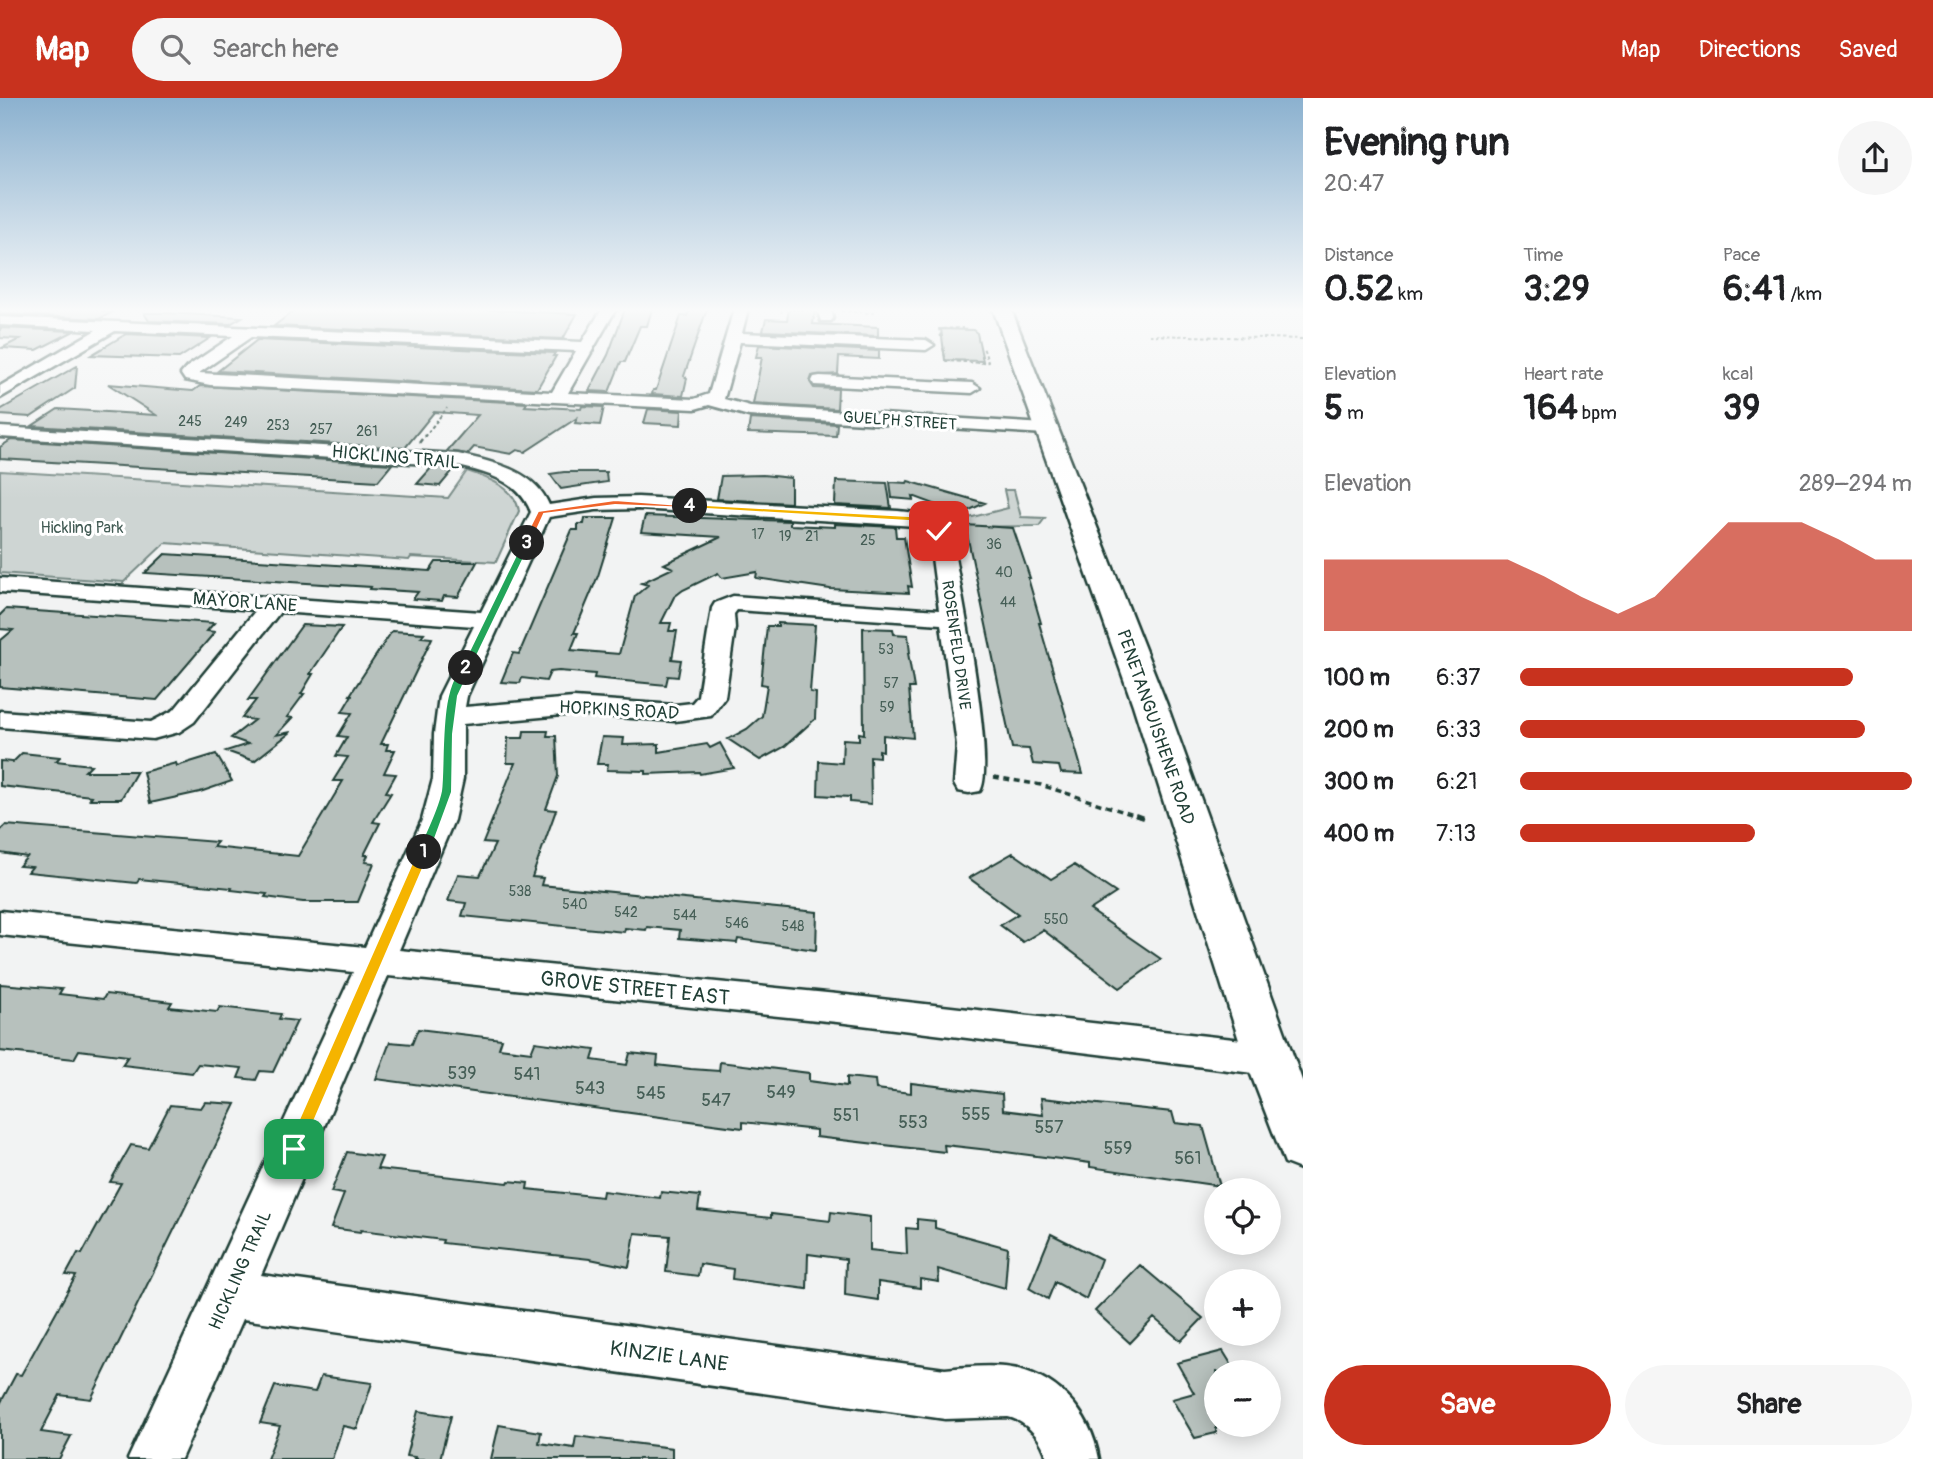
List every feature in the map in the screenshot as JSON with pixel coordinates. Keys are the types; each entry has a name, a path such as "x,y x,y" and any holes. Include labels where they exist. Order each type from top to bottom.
{"main road":[{"name":"PENETANGUISHENE ROAD","path":"1025,373 1150,705 1269,1059 1303,1147"}],"street":[{"path":"0,393 35,373"},
{"name":"GUELPH STREET","path":"190,373 191,377 210,380 695,404 713,401 749,411 1046,429"},
{"path":"557,397 571,373"},
{"path":"713,401 718,394 724,373"},
{"path":"820,380 972,388"},
{"path":"860,383 860,416"},
{"path":"938,386 952,422 949,429 951,436 998,438"},
{"name":"HICKLING TRAIL","path":"0,432 458,460 498,471 520,482 533,495 541,512 453,696 448,779 438,820 230,1294 154,1459"},
{"name":"ROSENFELD DRIVE","path":"541,512 596,504 638,503 918,520 935,527 939,531 971,745 969,778"},
{"name":"MAYOR LANE","path":"0,585 489,621"},
{"name":"HOPKINS ROAD","path":"450,717 574,706 675,713 701,710 711,697 723,628 722,614 724,608 733,603 953,618"},
{"path":"0,719 153,731 169,726 184,716 274,604"},
{"name":"GROVE STREET EAST","path":"0,923 836,1008 1269,1059"},
{"name":"KINZIE LANE","path":"230,1294 945,1394 1002,1391 1021,1394 1037,1401 1049,1412 1064,1432 1073,1459"}],"path":[{"path":"414,449 447,408"},
{"path":"969,778 1041,785 1143,818"}],"green space":[{"name":"Hickling Park","path":"0,471 448,498 467,471 492,480 506,490 519,511 496,562 411,557 409,560 165,543 124,582 0,573"},
{"path":"1004,490 1014,490 1021,517 1045,518 1039,526 948,527 945,524 1008,508"}],"building":[{"path":"66,373 76,373 75,388 31,417 0,415 0,410"},
{"path":"245,373 546,373 537,389"},
{"path":"599,373 617,373 609,392 589,391"},
{"path":"662,373 685,373 684,376 687,378 683,396 652,394 653,390 656,390"},
{"path":"759,373 838,373 812,376 810,382 814,388 838,389 837,409 753,404"},
{"path":"108,384 193,391 200,386 527,403 525,406 581,409 582,406 604,407 600,425 575,423 577,418 525,452 517,450 511,454 474,447 468,454 447,451 478,415 434,412 405,448 32,426 58,409 156,415"},
{"path":"648,409 682,411 681,425 644,423"},
{"path":"750,419 837,424 836,436 748,433"},
{"path":"11,440 392,464 378,481 0,459 0,447"},
{"path":"432,467 455,468 440,486 417,484"},
{"path":"606,472 607,482 561,489 550,474"},
{"path":"763,475 791,478 791,503 717,499 721,476"},
{"path":"836,481 887,483 891,508 835,505"},
{"path":"908,481 985,503 961,514 913,496 914,500 892,498 890,482"},
{"path":"645,516 790,521 790,525 835,527 835,524 895,527 896,537 904,537 912,587 908,586 909,593 830,589 756,578 757,572 722,578 718,573 674,597 661,623 671,623 669,631 677,631 672,659 681,660 678,677 668,676 666,685 594,678 595,674 559,671 550,672 546,681 522,678 520,683 501,682 513,653 519,654 572,530 578,530 578,524 584,524 585,518 616,518 598,576 574,633 578,633 571,650 619,654 635,596 648,585 641,583 673,568 664,564 721,537 641,532"},
{"path":"965,525 1013,528 1030,578 1039,623 1083,774 1061,773 1059,766 1033,764 1029,749 1012,748"},
{"path":"165,554 430,571 436,562 477,562 458,597 444,596 442,601 413,599 418,592 370,589 371,587 145,573"},
{"path":"6,609 214,623 207,631 215,632 157,700 0,687 0,641 13,630 0,629 0,615"},
{"path":"778,623 815,625 810,692 816,693 815,719 784,747 760,760 728,739 747,729 762,716 767,685 761,684 767,626 778,626"},
{"path":"302,625 342,627 310,674 313,674 301,694 304,694 287,717 292,718 276,735 291,732 254,761 226,751 248,744 231,738 254,720 242,718 256,700 248,700"},
{"path":"863,628 893,629 894,634 908,635 914,688 909,688 913,738 883,735 883,751 879,750 879,757 870,756 871,804 850,802 850,797 818,795 819,761 842,763 843,739 859,740 859,733 864,734"},
{"path":"392,631 424,633 421,637 432,638 381,744 388,744 386,750 395,750 384,773 396,774 386,792 391,793 373,822 380,823 364,855 368,855 365,862 374,863 358,902 303,902 265,897 267,894 231,890 232,888 139,879 136,883 28,872 32,867 19,866 27,857 0,853 0,831 6,825 217,842 213,847 298,856 343,781 333,781 348,757 336,756 347,737 338,736 352,713 342,712 350,695"},
{"path":"524,731 548,731 547,736 556,736 558,776 546,809 556,810 532,877 543,878 541,885 817,912 816,950 738,939 737,943 679,938 680,930 647,927 646,930 625,928 624,932 462,916 466,903 448,901 458,874 480,876 495,844 483,843 515,763 507,763 508,738 523,738"},
{"path":"602,737 624,738 623,745 659,744 659,752 707,744 710,748 720,743 734,768 700,774 646,774 646,771 607,770 608,764 597,764"},
{"path":"22,753 60,757 56,761 91,765 85,771 137,771 121,799 90,799 92,796 0,786 0,761 13,762"},
{"path":"216,754 232,781 200,792 150,803 143,772 176,763 177,766"},
{"path":"1013,853 1051,879 1074,865 1116,893 1090,910 1161,959 1120,988 1043,930 1023,942 1000,925 1018,914 969,878"},
{"path":"0,984 62,989 59,994 103,999 106,994 172,1002 169,1007 217,1012 220,1007 281,1014 279,1019 297,1021 273,1072 260,1071 256,1080 238,1078 242,1068 198,1064 192,1073 122,1065 128,1056 79,1050 74,1059 0,1051"},
{"path":"418,1029 502,1039 499,1048 531,1052 535,1042 595,1050 592,1060 627,1065 630,1053 658,1056 657,1065 691,1069 719,1071 720,1062 809,1073 809,1081 847,1086 847,1077 875,1080 876,1089 911,1093 911,1083 1002,1094 1003,1110 1043,1115 1041,1098 1172,1112 1175,1123 1203,1126 1218,1178 1204,1178 1204,1184 1090,1167 1090,1163 998,1151 944,1145 945,1152 816,1137 816,1130 743,1122 743,1128 376,1079 390,1042 412,1044"},
{"path":"205,1102 236,1104 91,1399 60,1395 41,1432 71,1436 59,1459 0,1459 0,1404 16,1374 21,1375 76,1276 66,1275 78,1253 82,1254 121,1183 110,1182 131,1145 148,1148 170,1105 201,1108"},
{"path":"347,1152 382,1157 377,1169 528,1183 527,1189 602,1197 603,1191 660,1198 661,1192 700,1196 698,1210 771,1218 771,1214 830,1221 831,1212 870,1217 870,1250 907,1254 906,1228 917,1229 917,1219 935,1221 935,1228 1008,1248 1005,1288 938,1269 939,1282 920,1279 920,1288 878,1282 878,1300 845,1295 846,1259 808,1254 807,1289 732,1279 733,1269 700,1264 698,1276 666,1272 670,1236 635,1233 629,1267 590,1259 331,1228 344,1194 331,1192"},
{"path":"1051,1234 1101,1259 1086,1299 1055,1282 1048,1299 1029,1288"},
{"path":"1140,1265 1203,1318 1181,1341 1154,1318 1130,1343 1095,1311"},
{"path":"1223,1351 1229,1360 1204,1360 1204,1436 1195,1438 1172,1399 1194,1393 1177,1363"},
{"path":"321,1376 372,1383 357,1429 343,1426 332,1459 267,1459 280,1426 260,1423 275,1386 315,1392"},
{"path":"418,1411 451,1416 440,1459 414,1459 415,1457 406,1456"},
{"path":"499,1425 541,1432 539,1443 574,1448 576,1436 672,1448 672,1459 491,1459"}],"route":[{"path":"294,1149 438,820 448,779 448,734 453,696 541,512 596,504 638,503 898,517 928,523 939,531"}]}
